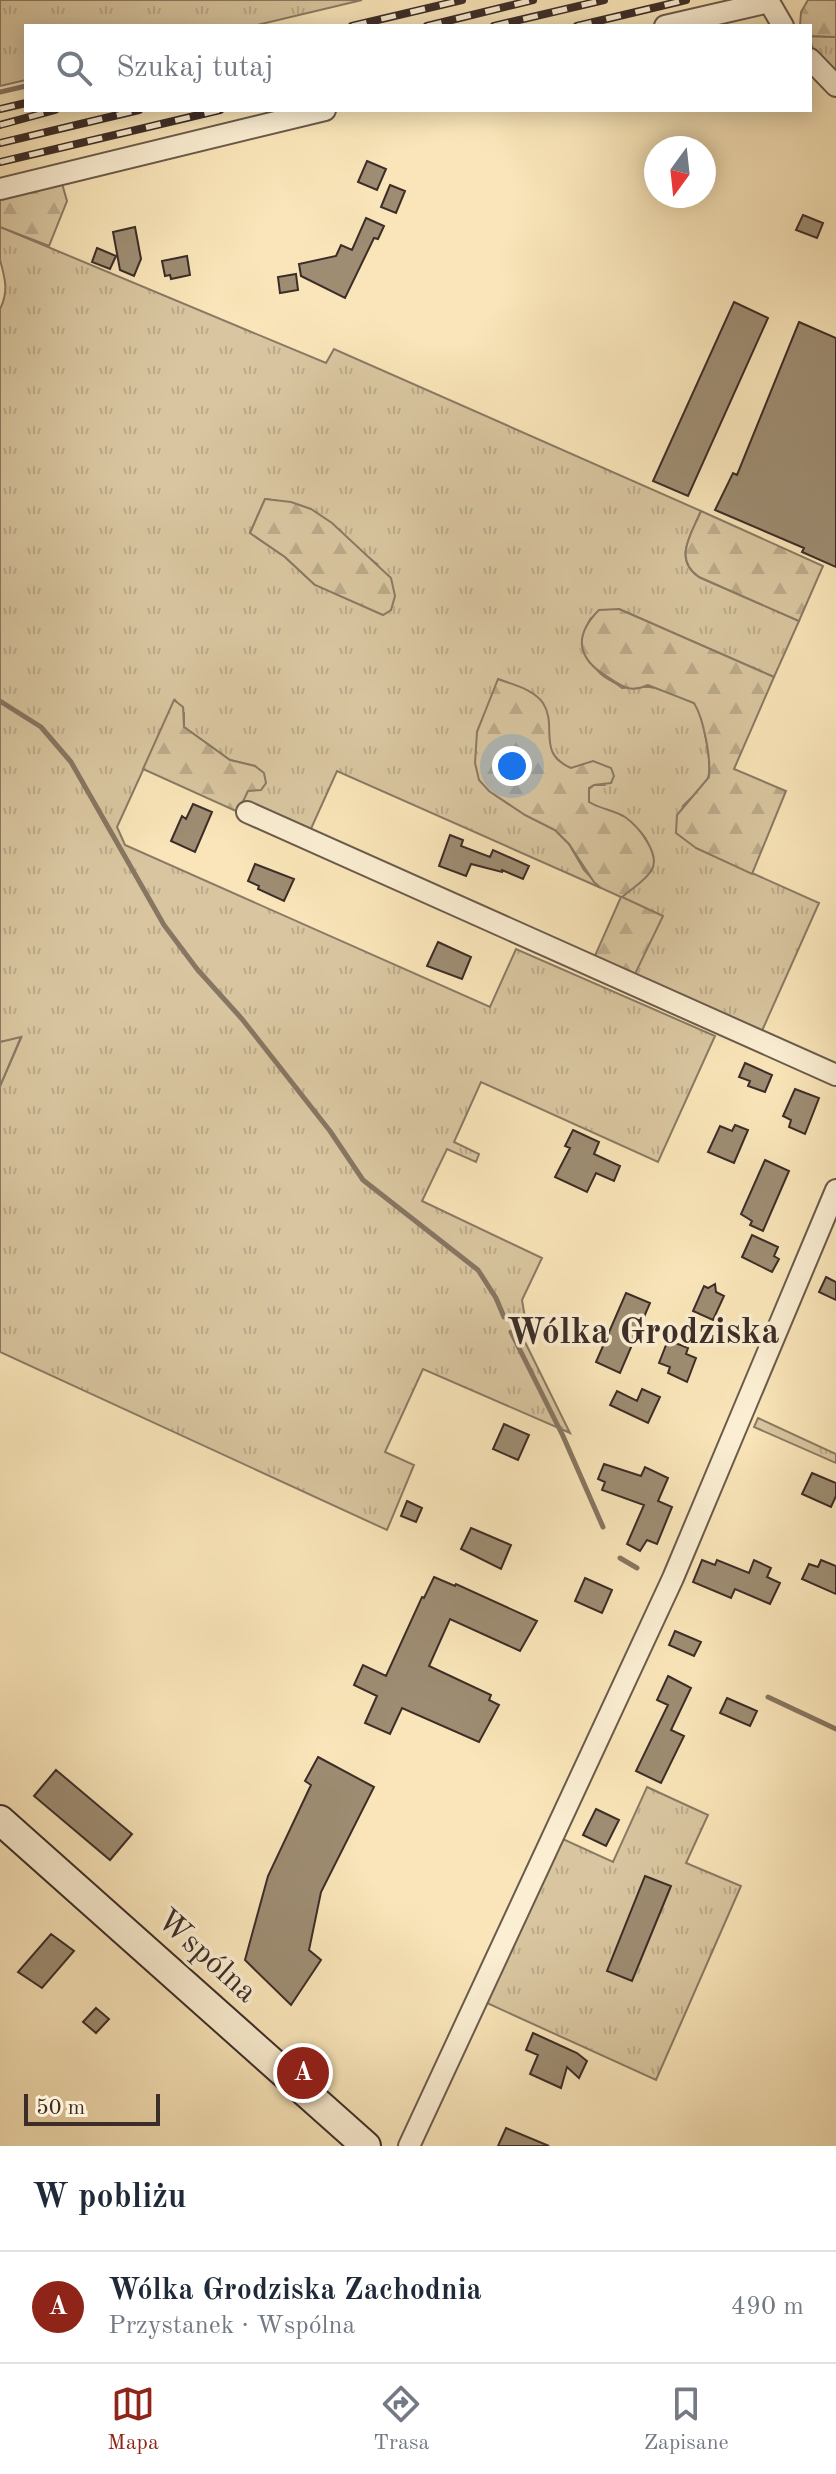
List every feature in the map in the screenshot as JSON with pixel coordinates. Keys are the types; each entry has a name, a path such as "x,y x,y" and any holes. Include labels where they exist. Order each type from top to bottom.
{"street":[{"path":"674,24 769,2 782,24"},
{"path":"812,61 836,86"},
{"path":"0,189 317,112"},
{"path":"247,812 836,1075"},
{"path":"409,2146 670,1585 836,1190"},
{"name":"Wspólna","path":"0,1820 366,2146"}],"green space":[{"path":"0,0 362,0 261,24 24,24 24,80 0,86"},
{"path":"808,0 836,0 836,37 812,36 812,24 800,24 801,12"},
{"path":"812,36 836,37 836,76 812,47"},
{"path":"61,180 67,201 49,246 0,227 0,196"},
{"path":"0,227 326,363 334,349 701,511 686,546 691,570 699,577 799,621 774,677 619,609 591,618 585,639 587,653 595,667 622,688 659,689 694,703 698,708 707,743 709,772 704,786 683,806 696,848 819,903 761,1033 634,976 622,897 651,871 648,843 634,826 589,802 589,789 594,785 603,785 555,757 549,746 547,716 539,701 525,690 499,680 477,732 489,791 555,830 601,888 337,771 310,831 242,803 255,766 230,760 184,727 184,713 175,700 117,827 125,845 490,1007 516,949 715,1036 658,1162 481,1082 454,1142 479,1154 476,1162 447,1149 422,1201 542,1258 522,1300 526,1324 523,1338 570,1433 423,1369 385,1452 414,1465 387,1530 0,1352 0,1086 21,1038 0,1042 0,309 5,279 0,260","holes":["265,499 287,502 317,514 377,564 315,585 285,557 250,533"]},
{"path":"265,499 291,502 311,509 332,523 391,578 395,596 391,610 383,615 315,585 285,557 250,533"},
{"path":"701,511 823,566 799,621 699,577 691,570 686,546"},
{"path":"619,609 774,677 734,769 786,791 752,874 696,848 676,833 677,815 709,777 706,739 694,703 648,685 636,689 623,686 598,670 585,655 582,638 591,620 599,610"},
{"path":"498,679 529,691 543,703 549,721 551,747 560,762 571,768 593,761 611,768 614,776 611,783 589,788 589,802 625,817 642,834 651,849 654,864 651,871 622,897 663,916 634,976 594,958 621,897 594,882 569,844 555,830 525,815 489,791 479,780 475,763 477,732"},
{"path":"174,700 183,707 184,727 230,760 255,766 264,773 266,783 261,790 248,791 238,812 143,769"},
{"path":"21,1037 0,1086 0,1042"},
{"path":"758,1418 836,1454 836,1463 754,1427"},
{"path":"647,1787 708,1815 686,1863 741,1886 656,2080 487,2003 563,1839 613,1862"}],"building":[{"path":"367,161 386,169 377,190 358,182"},
{"path":"390,185 405,191 396,213 381,207"},
{"path":"803,215 823,223 817,238 796,230"},
{"path":"366,218 384,226 378,239 374,238 345,298 301,276 299,264 336,256 341,245 352,250"},
{"path":"135,227 141,259 134,276 120,270 113,232"},
{"path":"97,248 116,256 110,269 92,262"},
{"path":"187,256 190,275 171,279 170,275 165,276 162,261"},
{"path":"296,274 298,290 280,293 278,277"},
{"path":"734,302 768,318 688,496 653,481"},
{"path":"799,322 836,338 836,567 802,552 804,548 715,510 733,473 737,475"},
{"path":"193,804 212,812 195,852 171,841 182,816 186,819"},
{"path":"450,835 463,840 461,846 490,857 493,850 529,866 523,879 502,870 471,864 466,876 439,866"},
{"path":"255,864 294,879 284,901 248,881"},
{"path":"438,942 471,957 462,979 427,966"},
{"path":"745,1063 772,1075 765,1092 748,1086 750,1081 739,1077"},
{"path":"795,1089 819,1098 805,1134 789,1127 791,1120 783,1116"},
{"path":"735,1125 748,1130 734,1163 708,1152 720,1126 732,1131"},
{"path":"573,1130 599,1142 594,1154 620,1166 614,1181 596,1173 587,1192 555,1177 570,1148 565,1146"},
{"path":"765,1160 789,1171 763,1231 750,1225 752,1221 741,1214"},
{"path":"752,1235 778,1247 774,1256 779,1259 772,1272 742,1257"},
{"path":"826,1277 836,1282 836,1300 819,1292"},
{"path":"715,1284 716,1292 724,1296 713,1320 693,1311 704,1286 708,1288"},
{"path":"626,1293 650,1303 620,1373 596,1362"},
{"path":"668,1340 688,1348 686,1354 696,1358 687,1382 668,1373 670,1367 659,1363"},
{"path":"642,1389 660,1397 648,1423 610,1405 617,1391 637,1401"},
{"path":"504,1424 529,1435 518,1460 493,1449"},
{"path":"604,1464 641,1476 645,1467 668,1478 658,1501 672,1507 657,1544 647,1540 640,1551 627,1544 644,1505 602,1490 605,1482 598,1479"},
{"path":"812,1473 836,1483 836,1496 831,1507 802,1494"},
{"path":"407,1501 422,1508 416,1522 401,1516"},
{"path":"471,1528 511,1545 501,1569 461,1549"},
{"path":"702,1560 715,1565 717,1560 749,1573 754,1560 771,1568 767,1577 780,1583 770,1604 735,1589 731,1598 693,1582"},
{"path":"821,1560 836,1566 836,1594 802,1579 809,1564 818,1567"},
{"path":"434,1577 537,1621 520,1651 450,1619 429,1666 491,1695 489,1700 499,1705 479,1742 402,1708 390,1734 365,1723 377,1696 354,1685 363,1665 386,1676"},
{"path":"585,1578 612,1590 602,1613 575,1601"},
{"path":"675,1631 701,1642 694,1656 669,1645"},
{"path":"668,1676 691,1688 671,1730 684,1736 661,1783 636,1771 668,1705 657,1700"},
{"path":"727,1698 757,1711 750,1726 720,1713"},
{"path":"318,1757 374,1787 321,1892 309,1950 321,1960 291,2005 245,1960 268,1876 311,1785 305,1781"},
{"path":"56,1770 132,1834 110,1860 34,1796"},
{"path":"596,1809 619,1820 606,1846 583,1835"},
{"path":"645,1876 671,1886 632,1981 607,1971"},
{"path":"51,1934 74,1951 42,1988 18,1972"},
{"path":"96,2008 109,2019 96,2033 83,2022"},
{"path":"533,2033 577,2053 587,2061 579,2078 567,2067 561,2088 530,2074 538,2055 526,2050"},
{"path":"506,2128 549,2146 498,2146"}],"waterway":[{"path":"0,92 24,86"},
{"path":"0,701 41,727 71,762 164,925 330,1131 363,1180 478,1270 504,1317"},
{"path":"511,1332 563,1436 603,1527"},
{"path":"620,1558 637,1568"},
{"path":"768,1697 836,1729"}],"railway":[{"path":"360,24 462,0"},
{"path":"435,24 533,0"},
{"path":"502,24 604,0"},
{"path":"585,24 686,0"},
{"path":"0,109 24,103"},
{"path":"0,125 48,112"},
{"path":"0,143 131,112"},
{"path":"0,162 212,112"}],"place":[{"name":"Wólka Grodziska Zachodnia","path":"303,2073"}],"district":[{"name":"Wólka Grodziska","path":"643,1334"}]}
